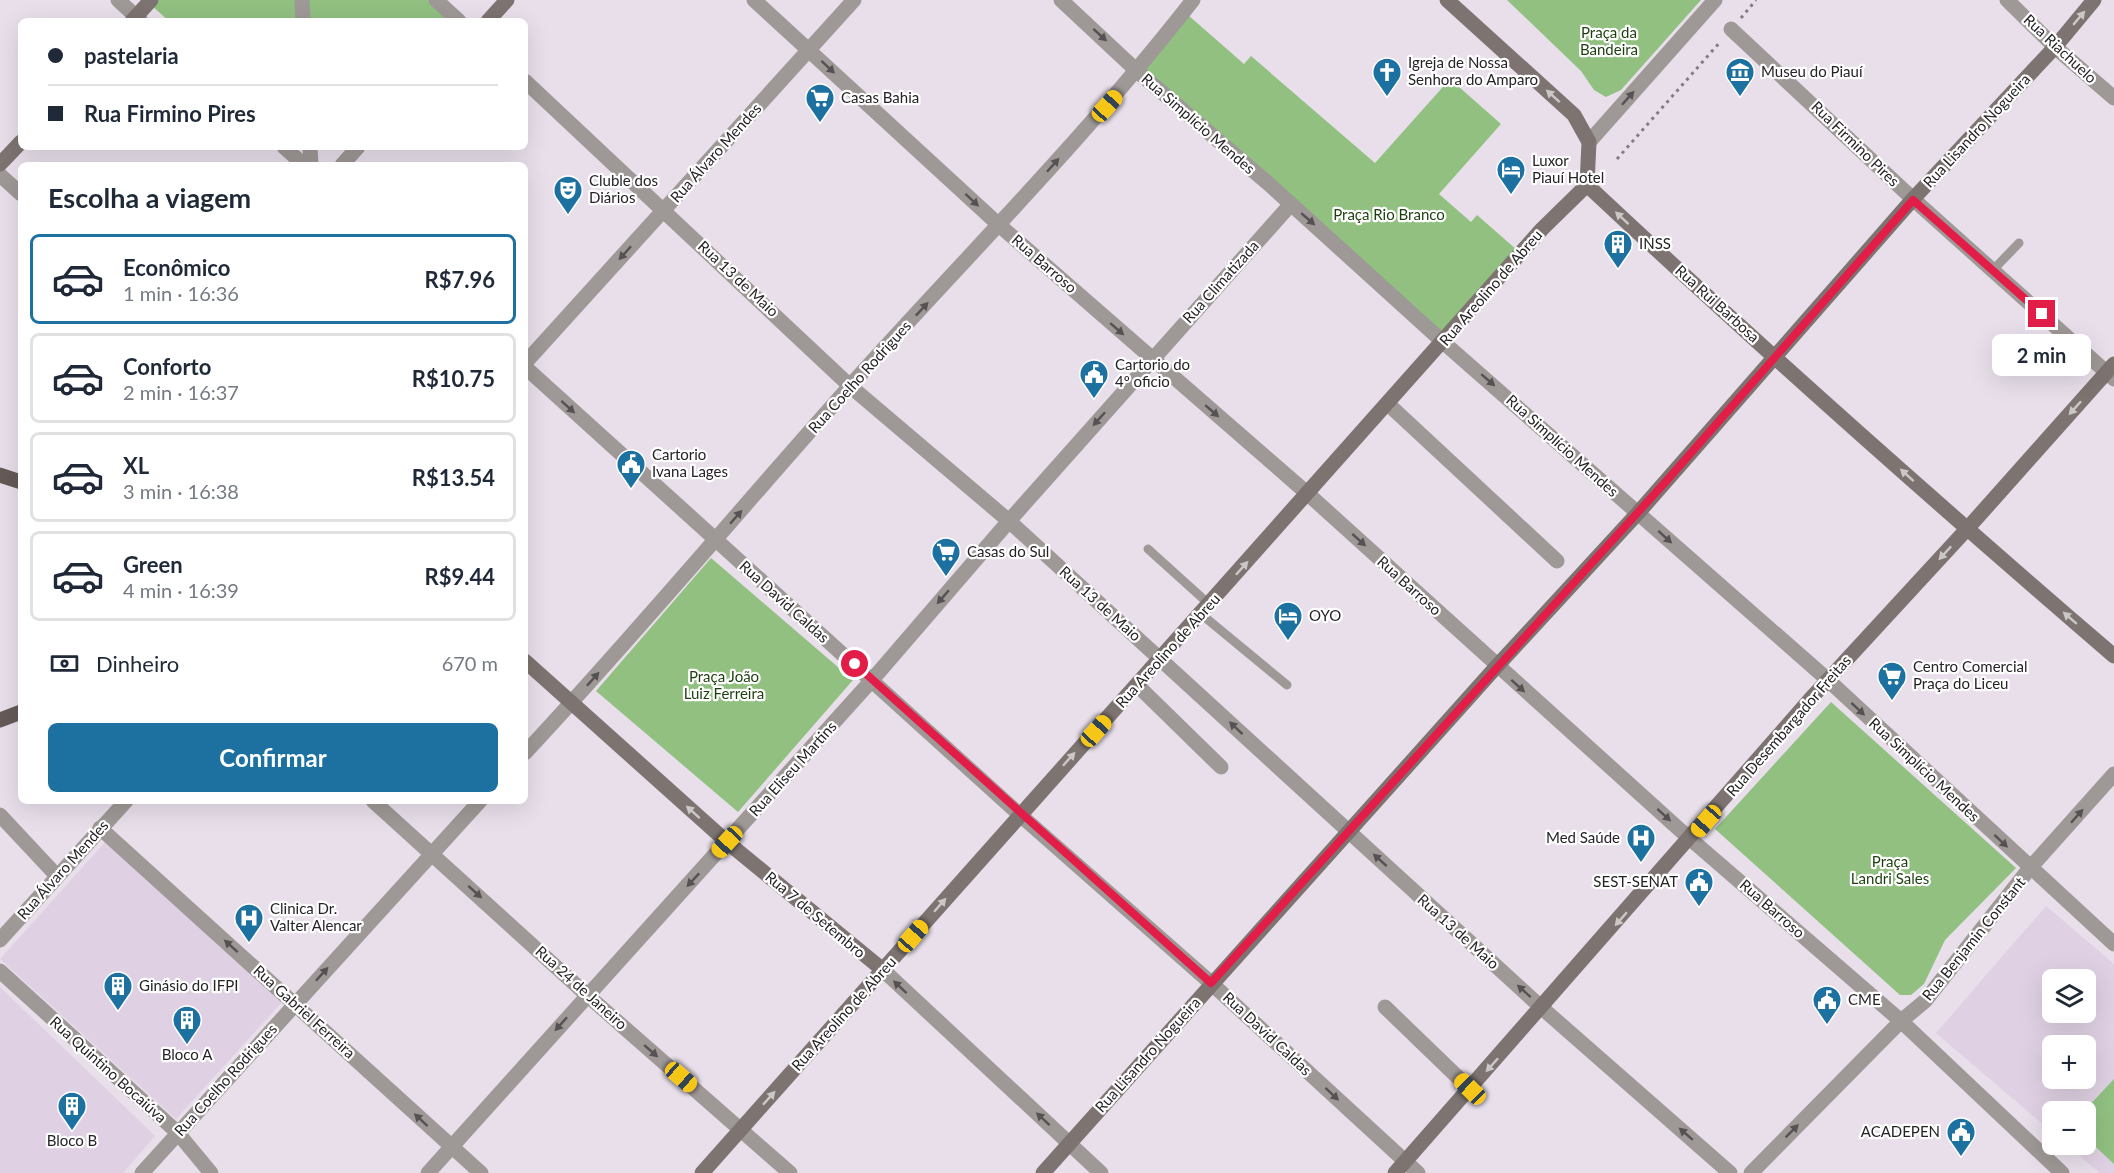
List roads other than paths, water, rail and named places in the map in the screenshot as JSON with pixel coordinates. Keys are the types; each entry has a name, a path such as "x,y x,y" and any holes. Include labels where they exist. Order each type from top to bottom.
{"main road":[{"path":"0,476 18,480"},
{"path":"0,720 18,713"}],"street":[{"path":"118,0 134,18"},
{"path":"138,18 152,0"},
{"path":"302,0 303,18"},
{"path":"436,0 456,18"},
{"path":"491,18 507,0"},
{"name":"Rua Barroso","path":"754,0 999,225 1308,494 1690,839 1902,1021 2062,1173"},
{"name":"Rua Álvaro Mendes","path":"528,362 854,0"},
{"name":"Rua Simplício Mendes","path":"1060,0 1443,342 1828,680 2114,944"},
{"name":"Rua Coelho Rodrigues","path":"528,750 716,541 850,386 1137,71 1193,0"},
{"path":"1447,0 1574,115 1589,141 1587,185"},
{"path":"1589,141 1715,0"},
{"name":"Rua Riachuelo","path":"2007,0 2055,47 2114,98"},
{"name":"Rua Lisandro Nogueira","path":"1043,1173 1211,983 1638,513 1913,200 2055,47 2094,0"},
{"name":"Rua Firmino Pires","path":"1731,29 1913,200 2112,372"},
{"name":"Rua 13 de Maio","path":"528,84 850,386 1009,521 1542,1008 1730,1173"},
{"path":"0,164 18,145"},
{"path":"287,150 301,162"},
{"path":"345,162 355,150"},
{"path":"0,175 18,191"},
{"name":"Rua Areolino de Abreu","path":"702,1173 1019,814 1206,609 1542,229 1587,185"},
{"name":"Rua Rui Barbosa","path":"1587,185 1686,278 1777,357 1967,530 2114,656"},
{"name":"Rua Climatizada","path":"1152,360 1291,204"},
{"name":"Rua Eliseu Martins","path":"429,1173 872,680 1152,360"},
{"name":"Rua David Caldas","path":"528,368 1019,814 1211,983 1400,1167 1418,1173"},
{"name":"Rua Desembargador Freitas","path":"1400,1167 1828,680 2112,372"},
{"path":"1388,404 1557,561"},
{"name":"Rua 7 de Setembro","path":"528,664 727,842 883,970 1101,1173"},
{"path":"1137,686 1221,767"},
{"name":"Rua Benjamin Constant","path":"1751,1173 1902,1021 1925,1001 2030,868 2114,774"},
{"name":"Rua Álvaro Mendes","path":"0,940 123,804"},
{"name":"Rua 24 de Janeiro","path":"376,804 587,995 790,1173"},
{"name":"Rua Coelho Rodrigues","path":"142,1173 477,804"},
{"path":"0,815 57,876"},
{"name":"Rua Gabriel Ferreira","path":"100,828 481,1173"},
{"name":"Rua Quintino Bocaiúva","path":"0,971 177,1132 211,1173"},
{"path":"1385,1007 1470,1089"}],"lane":[{"path":"1993,270 2019,243"},
{"path":"1148,549 1206,609 1287,685"}],"place":[{"name":"Igreja de Nossa Senhora do Amparo","path":"1387,98"},
{"name":"Museu do Piauí","path":"1740,98"},
{"name":"Casas Bahia","path":"820,124"},
{"name":"Luxor Piauí Hotel","path":"1511,196"},
{"name":"Cluble dos Diários","path":"568,216"},
{"name":"INSS","path":"1618,270"},
{"name":"Cartorio do 4º oficio","path":"1094,400"},
{"name":"Cartorio Ivana Lages","path":"631,490"},
{"name":"Casas do Sul","path":"946,578"},
{"name":"OYO","path":"1288,642"},
{"name":"Centro Comercial Praça do Liceu","path":"1892,702"},
{"name":"Med Saúde","path":"1641,864"},
{"name":"SEST-SENAT","path":"1699,908"},
{"name":"Clinica Dr. Valter Alencar","path":"249,944"},
{"name":"Ginásio do IFPI","path":"118,1012"},
{"name":"CME","path":"1827,1026"},
{"name":"Bloco A","path":"187,1046"},
{"name":"Bloco B","path":"72,1132"},
{"name":"ACADEPEN","path":"1961,1158"}],"park label":[{"name":"Praça da Bandeira","path":"1609,42"},
{"name":"Praça Rio Branco","path":"1389,215"},
{"name":"Praça João Luiz Ferreira","path":"724,686"},
{"name":"Praça Landri Sales","path":"1890,870"}]}
